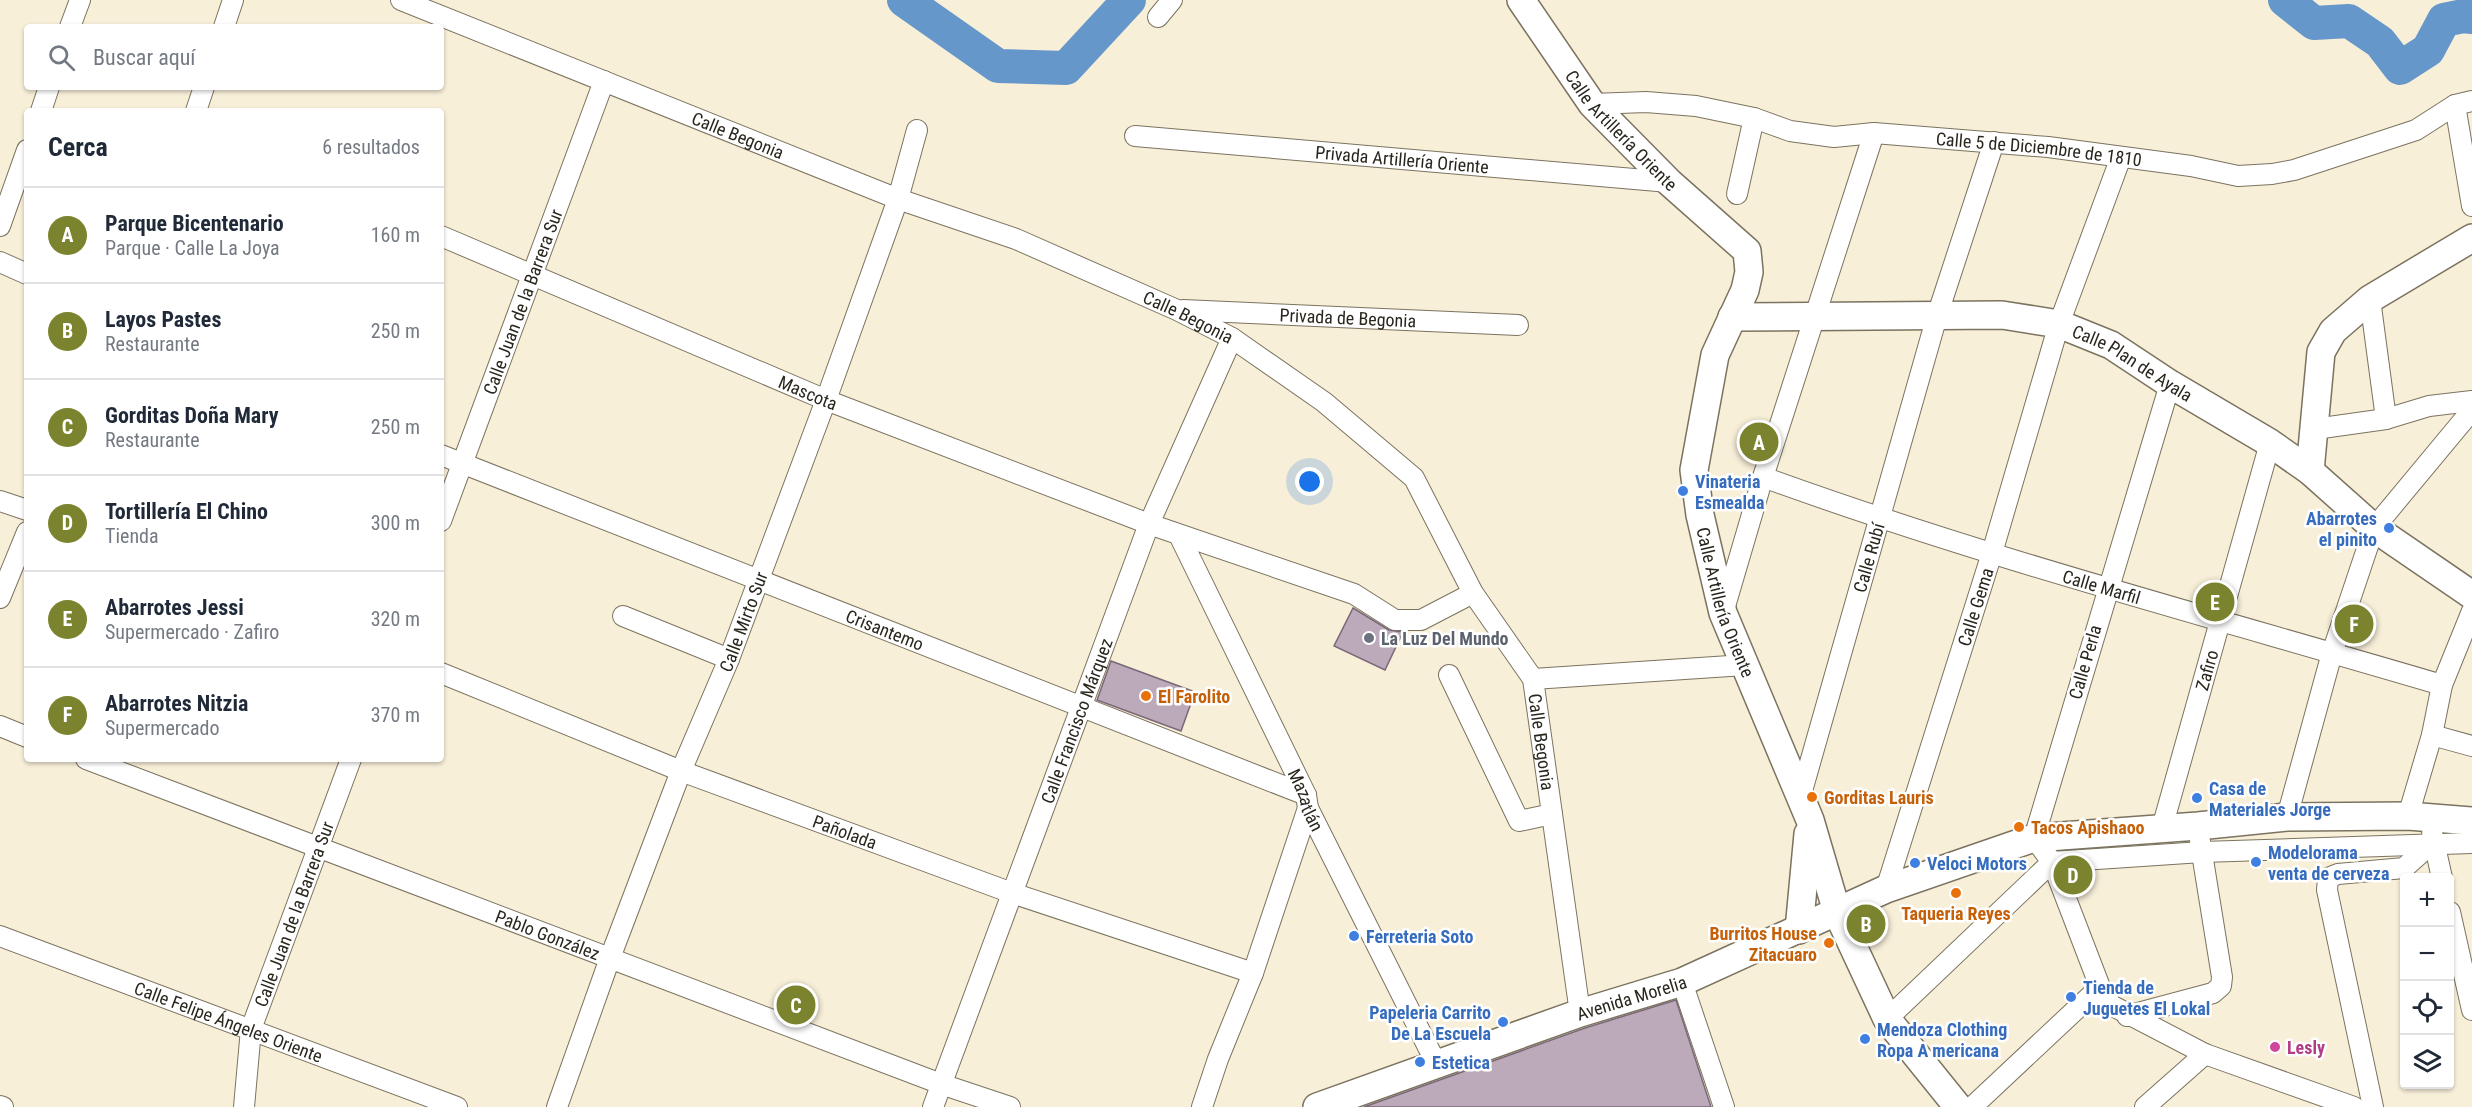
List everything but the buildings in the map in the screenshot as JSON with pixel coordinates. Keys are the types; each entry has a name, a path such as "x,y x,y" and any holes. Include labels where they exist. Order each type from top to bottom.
{"street":[{"path":"71,24 80,0"},
{"path":"225,24 233,0"},
{"name":"Calle Begonia","path":"401,0 898,199 1016,239 1178,310 1232,338 1324,402 1414,478 1473,593 1533,680 1580,1013"},
{"path":"1158,16 1172,0"},
{"name":"Calle Artillería Oriente","path":"1530,3 1592,104 1669,182 1747,251 1749,272 1745,290 1715,355 1694,470 1700,515 1724,613 1805,809 1838,912 1887,1019 1958,1107"},
{"name":"Calle Juan de la Barrera Sur","path":"444,513 604,81"},
{"path":"42,108 48,90"},
{"path":"196,108 203,90"},
{"name":"Calle 5 de Diciembre de 1810","path":"1592,104 1646,102 1696,106 1754,118 1790,130 1834,137 1874,133 1994,142 2191,166 2238,176 2294,170 2416,130 2464,103"},
{"path":"2464,103 2472,206"},
{"path":"1737,195 1754,118"},
{"name":"Calle Mirto Sur","path":"558,1107 610,958 681,771 729,659 826,400 898,199 917,130"},
{"path":"1724,613 1764,477 1874,133"},
{"name":"Privada Artillería Oriente","path":"1135,136 1669,182"},
{"name":"Calle Rubí","path":"1805,809 1878,519 1937,316 1994,142"},
{"name":"Calle Gema","path":"1886,889 1992,553 2059,324 2121,157"},
{"path":"0,226 24,158"},
{"name":"Mascota","path":"444,237 826,400 1149,524 1354,594 1395,620 1421,620 1473,593"},
{"path":"2310,471 2321,352 2333,331 2370,298 2472,238"},
{"path":"0,262 24,273"},
{"path":"2370,298 2386,418"},
{"name":"Privada de Begonia","path":"1178,310 1518,325"},
{"name":"Calle Plan de Ayala","path":"1731,317 2002,315 2059,324 2111,345 2170,384 2270,443 2310,471 2374,528 2472,595"},
{"name":"Calle Francisco Márquez","path":"933,1107 1149,524 1232,338"},
{"name":"Calle Perla","path":"2034,838 2106,589 2170,384"},
{"path":"2315,429 2386,418 2429,406 2472,401"},
{"path":"2286,817 2332,653 2374,528 2472,410"},
{"name":"Zafiro","path":"2162,828 2270,443"},
{"name":"Crisantemo","path":"444,455 1079,708 1307,802"},
{"name":"Calle Marfil","path":"1764,477 1878,519 2106,589 2219,619 2442,685"},
{"path":"0,501 24,509"},
{"name":"Mazatlán","path":"1179,534 1307,802 1436,1063"},
{"path":"0,598 24,539"},
{"path":"2373,1107 2327,890 2328,878 2338,874 2404,868 2424,826 2432,735 2442,685 2472,611"},
{"path":"623,616 729,659"},
{"path":"1533,680 1745,665"},
{"name":"Pañolada","path":"444,674 681,771 1012,893 1252,974"},
{"path":"1449,675 1519,821 1552,814"},
{"path":"0,726 24,735"},
{"path":"2432,735 2472,746"},
{"name":"Pablo González","path":"94,762 940,1084 1010,1107"},
{"name":"Calle Juan de la Barrera Sur","path":"244,1107 251,1029 350,762"},
{"path":"1202,1107 1218,1059 1230,1035 1252,974 1307,802"},
{"path":"1799,930 1805,809"},
{"name":"Avenida Morelia","path":"1317,1107 1580,1013 1682,982 1886,889 2034,838 2162,828 2200,839 2286,817 2424,826 2472,821"},
{"path":"2424,826 2440,873"},
{"path":"1887,1019 2052,862 2200,839 2424,826 2472,843"},
{"path":"2034,838 2052,862 2100,987 2111,1005 2127,1016 2205,1054 2324,1102 2354,1107"},
{"path":"2127,1016 2213,993 2221,986 2222,977 2200,839"},
{"path":"2453,927 2472,1010"},
{"name":"Calle Felipe Ángeles Oriente","path":"0,936 457,1107"},
{"path":"1682,982 1724,1107"},
{"path":"1972,1107 2100,987"},
{"path":"2145,1107 2205,1054"}],"waterway":[{"path":"904,0 998,66 1066,68 1129,0"},
{"path":"2285,0 2314,23 2349,21 2380,42 2400,68 2428,50 2444,20 2463,16 2472,17"}],"place":[{"name":"Parque Bicentenario","path":"1759,442"},
{"name":"Vinateria Esmealda","path":"1683,491"},
{"name":"Abarrotes el pinito","path":"2389,528"},
{"name":"Abarrotes Jessi","path":"2215,602"},
{"name":"Abarrotes Nitzia","path":"2354,624"},
{"name":"La Luz Del Mundo","path":"1369,638"},
{"name":"El Farolito","path":"1146,696"},
{"name":"Gorditas Lauris","path":"1812,797"},
{"name":"Casa de Materiales Jorge","path":"2197,798"},
{"name":"Tacos Apishaoo","path":"2019,827"},
{"name":"Modelorama venta de cerveza","path":"2256,862"},
{"name":"Veloci Motors","path":"1915,863"},
{"name":"Tortillería El Chino","path":"2073,875"},
{"name":"Taqueria Reyes","path":"1956,893"},
{"name":"Layos Pastes","path":"1866,924"},
{"name":"Ferreteria Soto","path":"1354,936"},
{"name":"Burritos House Zitacuaro","path":"1829,943"},
{"name":"Tienda de Juguetes El Lokal","path":"2071,997"},
{"name":"Gorditas Doña Mary","path":"796,1005"},
{"name":"Papeleria Carrito De La Escuela","path":"1503,1022"},
{"name":"Mendoza Clothing Ropa A mericana","path":"1865,1039"},
{"name":"Lesly","path":"2275,1047"},
{"name":"Estetica","path":"1420,1062"}]}
